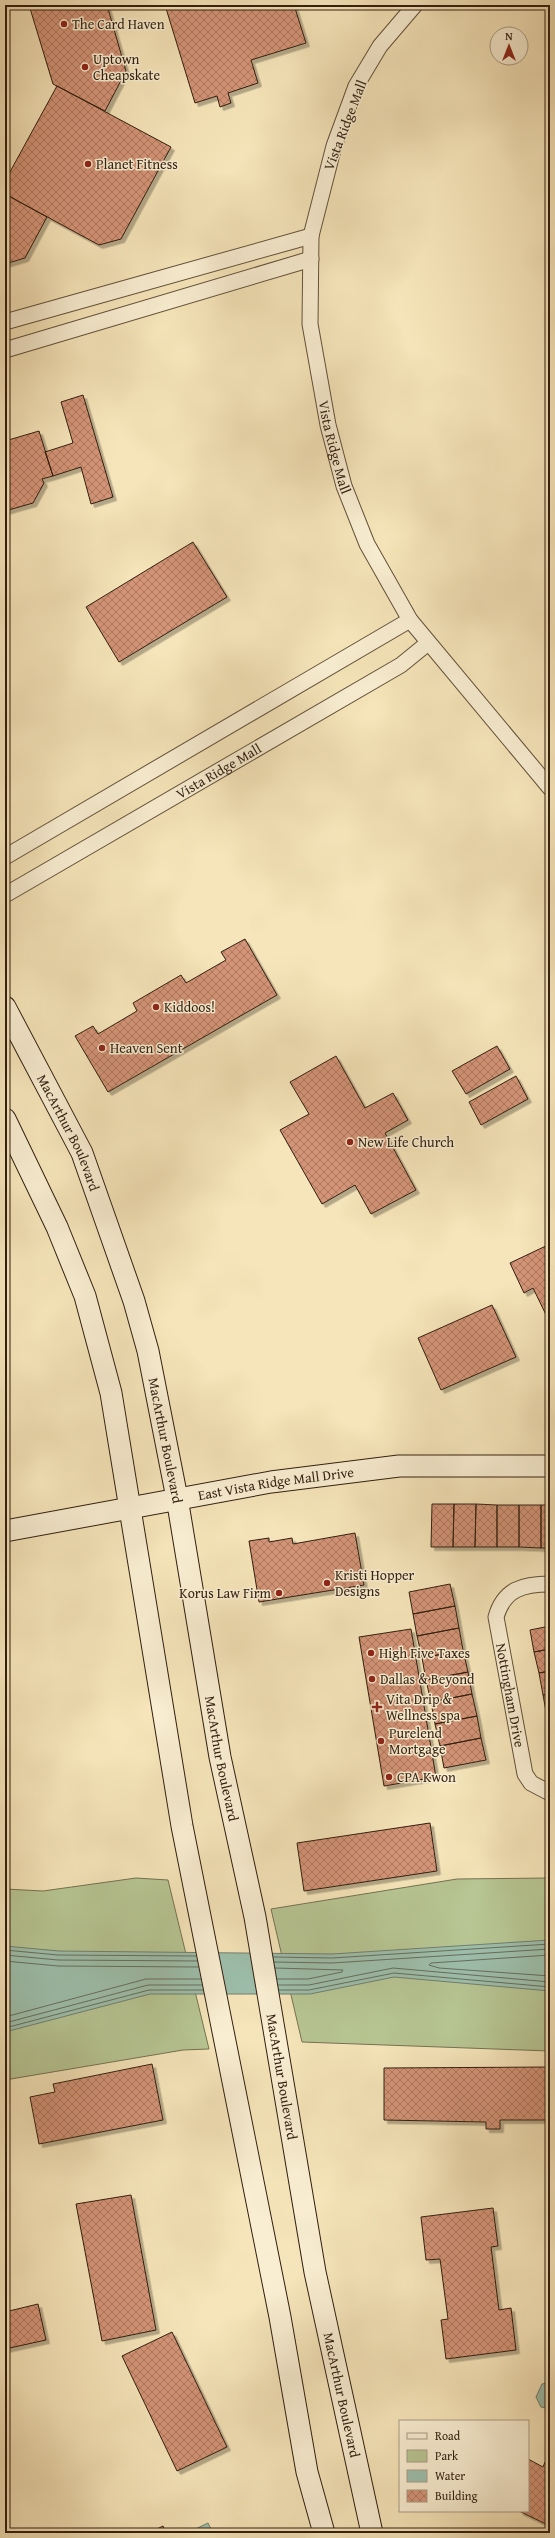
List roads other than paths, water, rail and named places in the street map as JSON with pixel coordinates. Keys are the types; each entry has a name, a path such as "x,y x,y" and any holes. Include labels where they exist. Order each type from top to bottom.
{"main road":[{"name":"MacArthur Boulevard","path":"5,1007 82,1153 134,1301 148,1351 176,1498 220,1757 255,1917 315,2272 372,2533"},
{"path":"5,1119 57,1227 85,1296 111,1393 181,1818 201,1916 221,2028 280,2317 307,2472 324,2533"},
{"name":"East Vista Ridge Mall Drive","path":"5,1531 176,1498 271,1482 399,1466 550,1466"}],"street":[{"name":"Vista Ridge Mall","path":"415,5 380,46 356,86 334,146 311,236 310,324 328,425 344,486 367,544 410,620 550,788"},
{"path":"5,322 311,236"},
{"path":"5,350 311,259"},
{"path":"5,857 410,620"},
{"name":"Vista Ridge Mall","path":"5,895 401,665 428,643"},
{"name":"Nottingham Drive","path":"545,1792 525,1774 496,1628 496,1617 505,1597 523,1585 550,1584"}],"water":[{"path":"550,1940 550,1991 394,1977 310,1994 150,1994 5,2032 5,1946 59,1951 332,1954"},
{"path":"550,2382 550,2409 541,2407 536,2397 542,2384"},
{"path":"208,2523 213,2533 187,2533"}],"place":[{"name":"The Card Haven","path":"64,24"},
{"name":"Uptown Cheapskate","path":"85,67"},
{"name":"Planet Fitness","path":"88,164"},
{"name":"Kiddoos!","path":"156,1007"},
{"name":"Heaven Sent","path":"102,1048"},
{"name":"New Life Church","path":"350,1142"},
{"name":"Kristi Hopper Designs","path":"327,1583"},
{"name":"Korus Law Firm","path":"279,1593"},
{"name":"High Five Taxes","path":"371,1653"},
{"name":"Dallas & Beyond","path":"372,1679"},
{"name":"Vita Drip & Wellness spa","path":"377,1707"},
{"name":"Purelend Mortgage","path":"381,1741"},
{"name":"CPA Kwon","path":"389,1777"}]}
